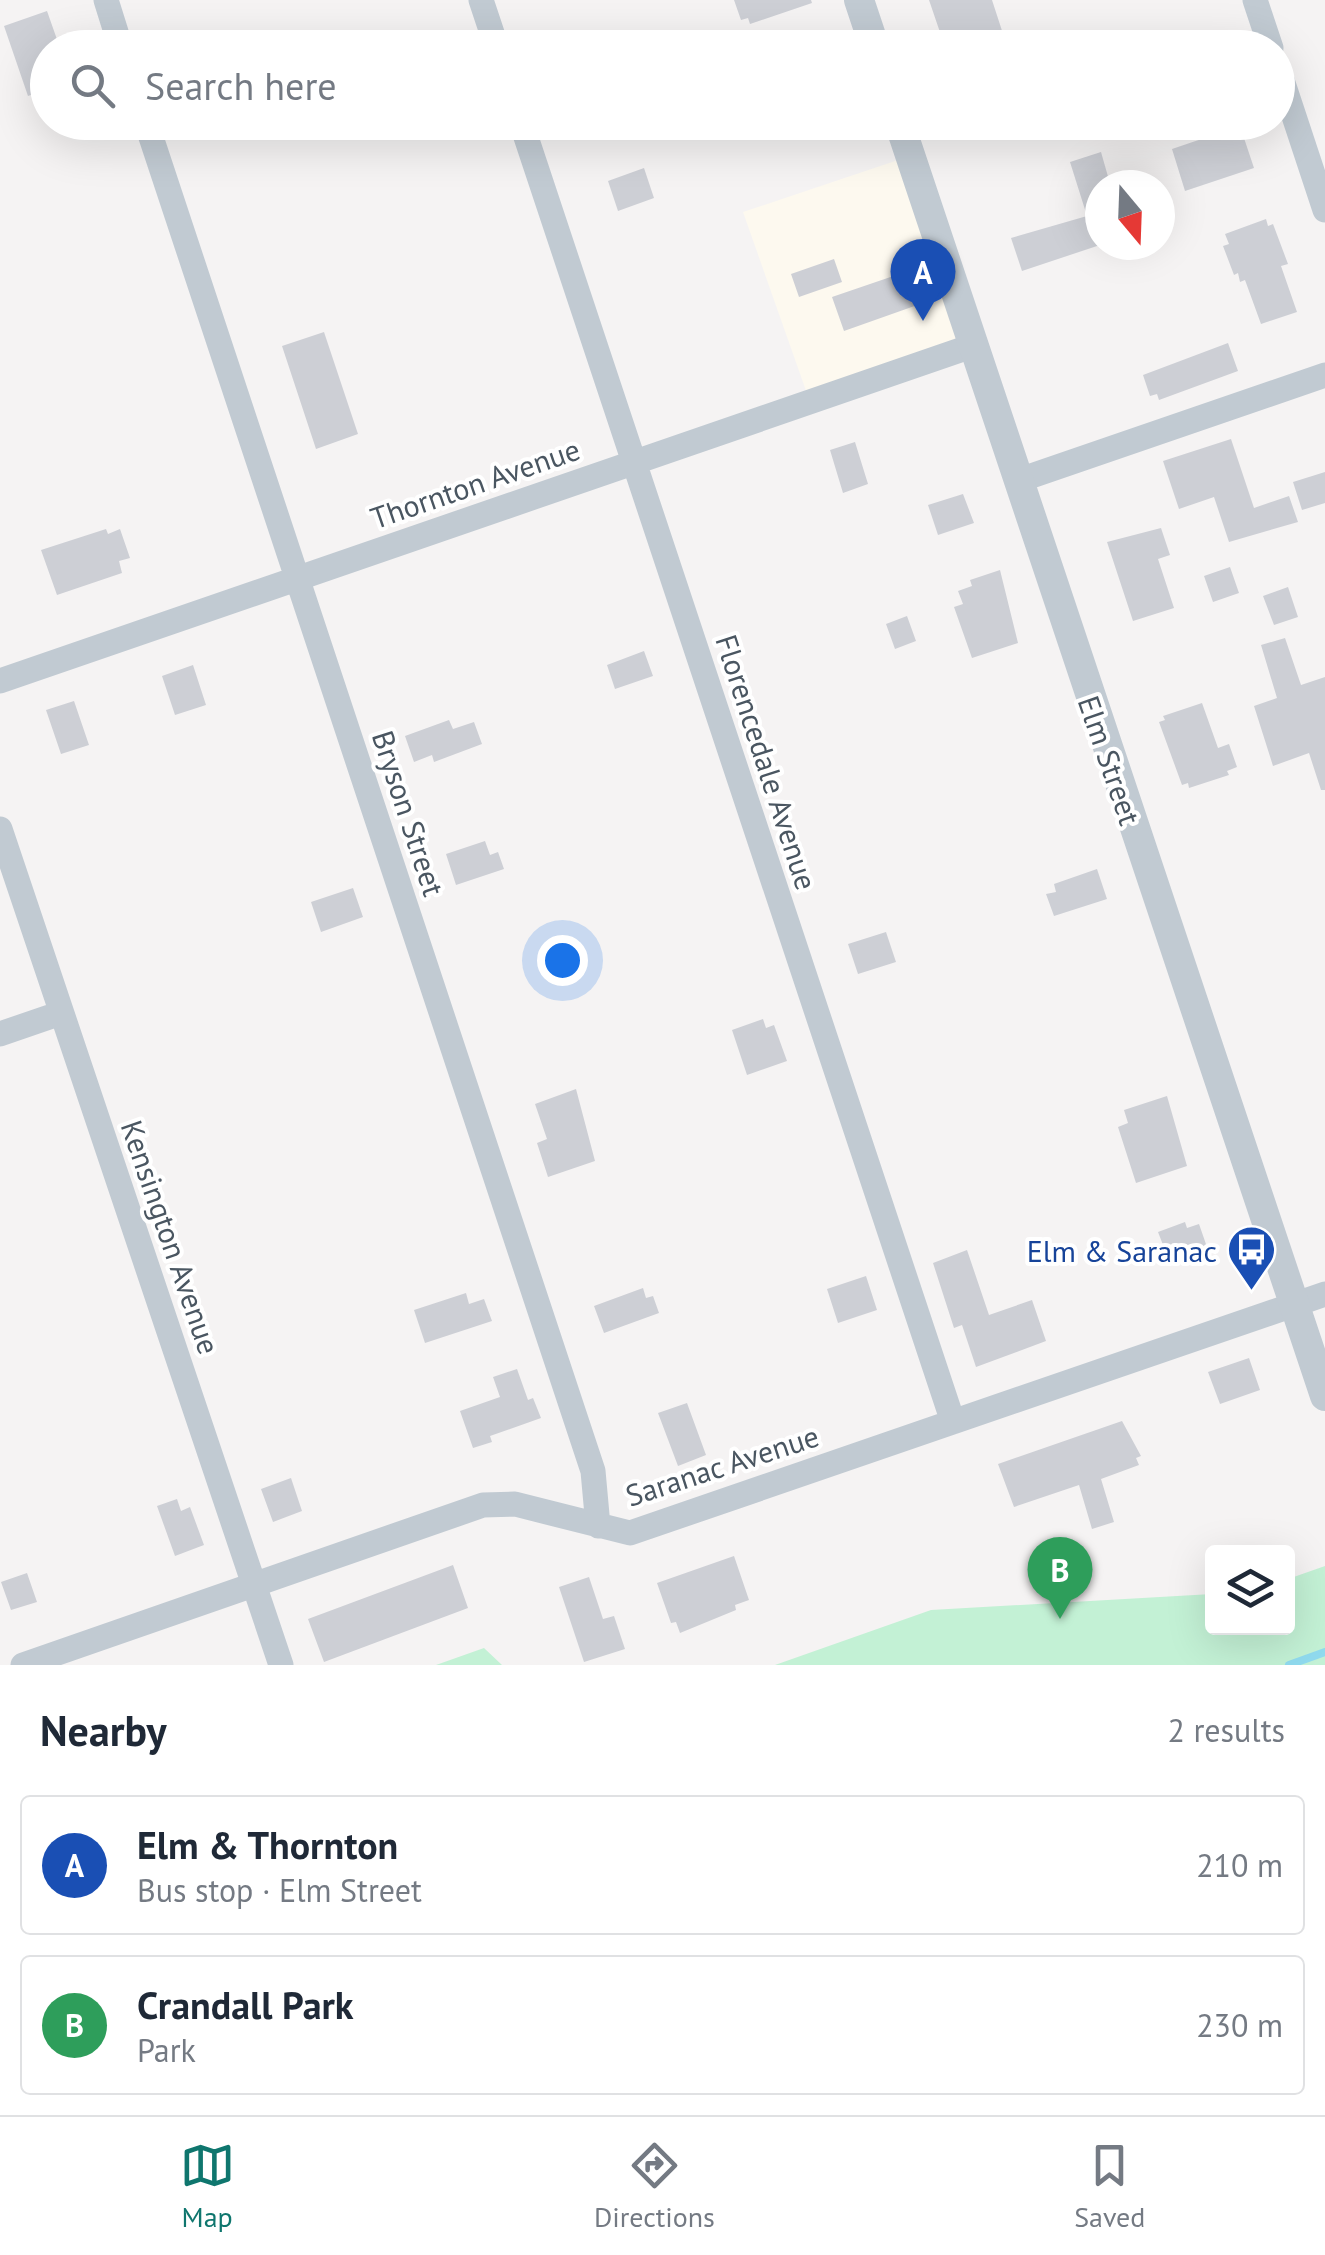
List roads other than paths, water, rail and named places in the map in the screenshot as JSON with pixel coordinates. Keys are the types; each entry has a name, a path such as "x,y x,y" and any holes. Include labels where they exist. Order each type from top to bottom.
{"street":[{"path":"106,0 115,30"},
{"path":"481,0 490,30"},
{"path":"859,0 869,30"},
{"path":"1255,0 1265,30"},
{"path":"1295,118 1323,200"},
{"name":"Bryson Street","path":"152,140 593,1470 598,1526"},
{"name":"Florencedale Avenue","path":"527,140 953,1422"},
{"name":"Elm Street","path":"905,140 1325,1396"},
{"name":"Thornton Avenue","path":"0,681 972,346"},
{"path":"1017,482 1325,374"},
{"name":"Kensington Avenue","path":"0,829 281,1665"},
{"path":"0,1034 61,1014"},
{"name":"Saranac Avenue","path":"23,1665 500,1502 630,1533 1325,1294"}],"waterway":[{"path":"1289,1665 1325,1652"}],"place":[{"name":"Elm & Thornton","path":"923,321"},
{"name":"Elm & Saranac","path":"1252,1292"},
{"name":"Crandall Park","path":"1060,1619"}]}
